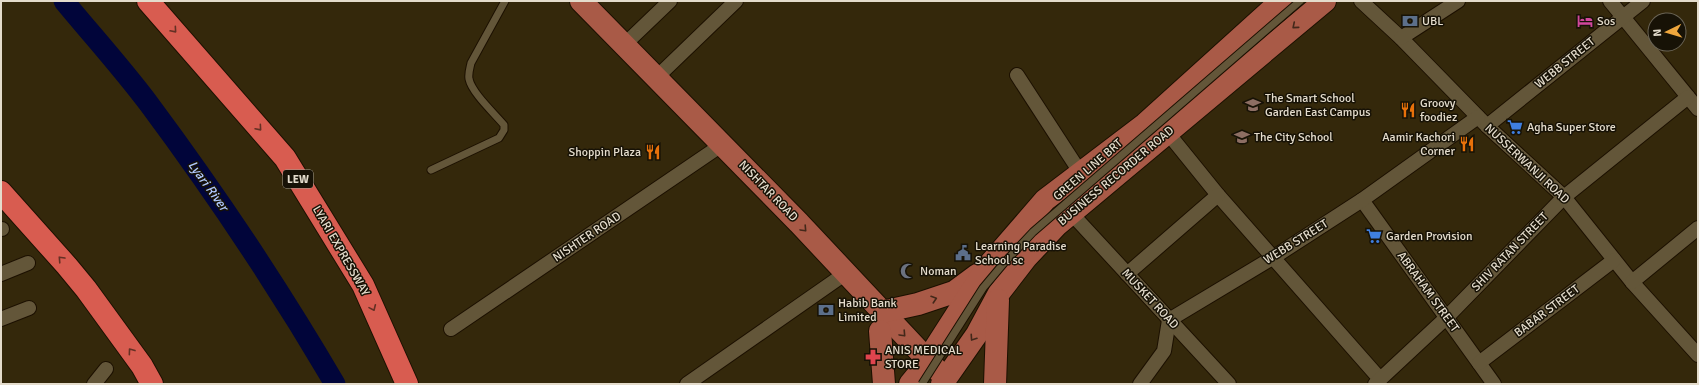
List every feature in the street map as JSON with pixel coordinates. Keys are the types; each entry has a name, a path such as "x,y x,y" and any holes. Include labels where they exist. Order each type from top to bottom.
{"highway":[{"name":"LYARI EXPRESSWAY","path":"148,1 285,158 363,285 407,384"},
{"path":"1,192 86,289 142,366 152,384"}],"main road":[{"name":"NISHTAR ROAD","path":"568,1 717,148 881,322 931,379"},
{"name":"NISHTAR ROAD","path":"581,1 656,78 717,148"},
{"name":"BUSINESS RECORDER ROAD","path":"931,379 987,267 1045,200 1145,124 1281,1"},
{"name":"BUSINESS RECORDER ROAD","path":"931,379 976,334 999,292 1026,258 1057,225 1325,1"},
{"path":"884,384 881,322 918,304 954,292 987,267"},
{"path":"995,384 999,292"}],"street":[{"path":"624,45 670,1"},
{"path":"656,78 736,1"},
{"name":"NUSSERWANJI ROAD","path":"1361,1 1483,122 1564,196 1632,282 1698,355"},
{"path":"1400,38 1458,1"},
{"path":"1610,1 1624,16 1698,109"},
{"name":"WEBB STREET","path":"1169,320 1274,257 1483,122 1643,1"},
{"path":"1017,75 1080,172"},
{"name":"SHIV RATAN STREET","path":"1377,382 1447,317 1564,196 1688,97"},
{"path":"1167,132 1218,195 1274,257 1377,382"},
{"name":"NISHTER ROAD","path":"451,329 717,148"},
{"path":"1127,274 1218,195"},
{"name":"ABRAHAM STREET","path":"1362,200 1494,384"},
{"name":"MUSKET ROAD","path":"1071,213 1229,384"},
{"path":"1632,282 1698,228"},
{"name":"BABAR STREET","path":"1479,363 1614,260"},
{"path":"1,274 28,263"},
{"path":"687,384 840,278"},
{"path":"1,319 29,308"},
{"path":"1140,384 1164,351 1169,320"},
{"path":"94,384 106,369"}],"lane":[{"path":"431,170 499,138 504,130 504,124 473,88 469,79 469,72 471,63 505,1"},
{"name":"GREEN LINE BRT","path":"931,379 983,288 1033,232 1300,1"}],"waterway":[{"name":"Lyari River","path":"64,1 139,91 174,138 246,241 335,384"}],"place":[{"name":"UBL","path":"1410,21"},
{"name":"Sos","path":"1585,21"},
{"name":"The Smart School Garden East Campus","path":"1253,105"},
{"name":"Groovy foodiez","path":"1408,110"},
{"name":"Agha Super Store","path":"1515,127"},
{"name":"The City School","path":"1242,137"},
{"name":"Aamir Kachori Corner","path":"1467,144"},
{"name":"Shoppin Plaza","path":"653,152"},
{"name":"Garden Provision","path":"1374,236"},
{"name":"Learning Paradise School sc","path":"963,253"},
{"name":"Noman","path":"908,271"},
{"name":"Habib Bank Limited","path":"826,310"},
{"name":"ANIS MEDICAL STORE","path":"873,357"}]}
